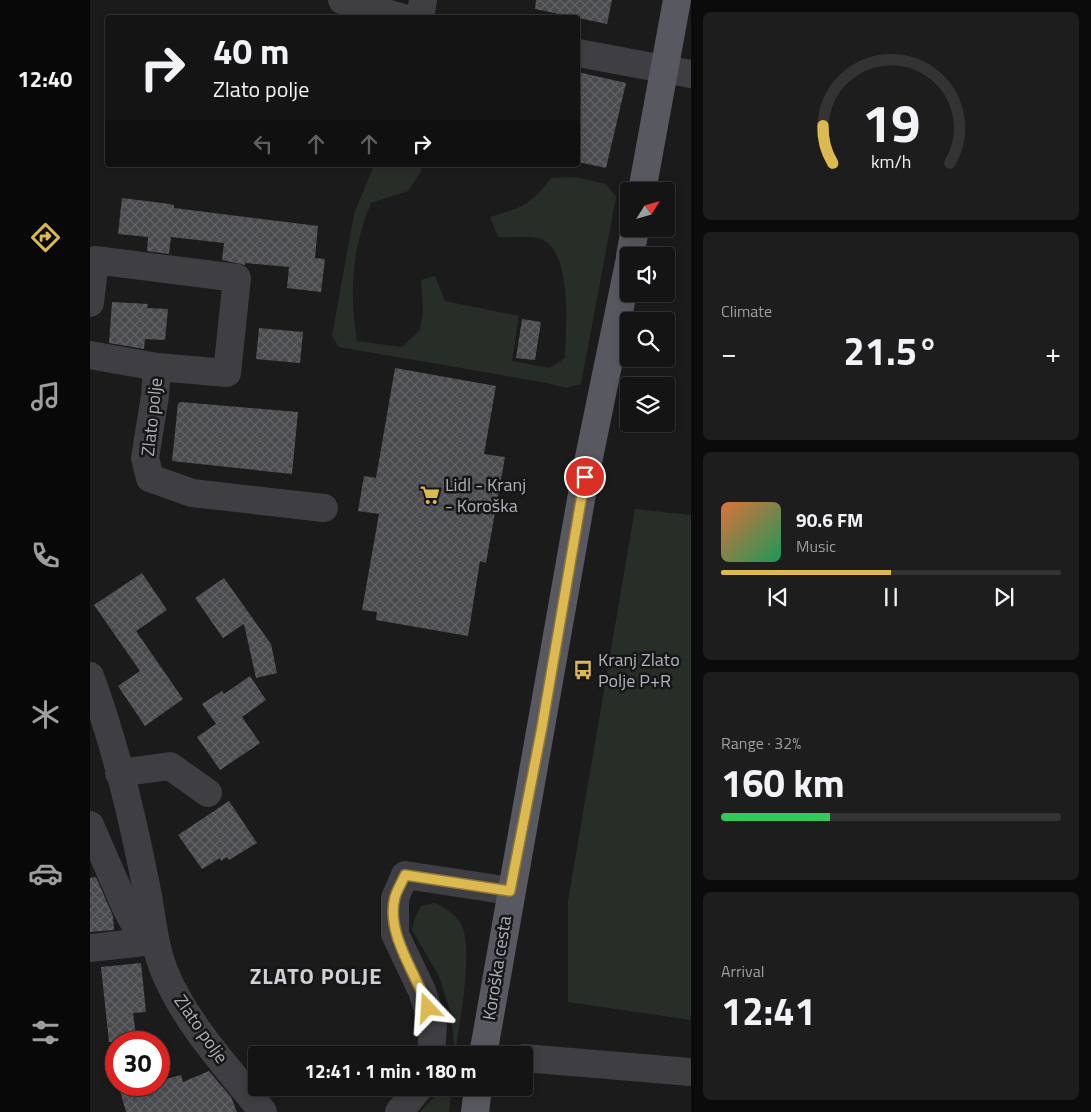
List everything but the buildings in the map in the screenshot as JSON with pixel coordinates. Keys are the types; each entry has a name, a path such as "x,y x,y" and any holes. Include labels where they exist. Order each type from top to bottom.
{"main road":[{"path":"644,182 677,0"},
{"name":"Koroška cesta","path":"488,1046 510,891 542,727 585,477 621,302"},
{"path":"475,1112 477,1096"}],"street":[{"path":"342,0 393,15"},
{"path":"420,15 423,0"},
{"path":"580,53 691,74"},
{"path":"90,303 95,260 237,278 227,373 157,367"},
{"name":"Zlato polje","path":"90,355 157,367 156,396 145,458 150,478 192,493 324,508"},
{"name":"Zlato polje","path":"90,676 119,773 146,881 149,940"},
{"path":"119,773 170,766 208,793"},
{"name":"Zlato polje","path":"90,825 126,908 149,940 185,1012 263,1112"},
{"path":"432,1046 433,1025 422,991 395,934 395,898 405,875 510,891"},
{"path":"90,948 149,940"},
{"path":"533,1059 691,1072"},
{"path":"399,1112 412,1096"}],"shaded area":[{"path":"373,167 419,167 422,170 408,191 371,203 360,237 354,271 353,306 357,341 402,347 420,330 423,310 421,280 435,276 445,301 519,316 512,361 550,368 565,358 565,292 563,275 558,259 551,247 541,239 498,237 490,217 525,204 551,178 574,177 606,184 616,197 581,384 566,388 547,383 339,347 332,336 354,214"},
{"path":"635,509 691,515 691,1020 568,1002 568,901"},
{"path":"434,903 446,909 461,924 465,935 466,968 456,1046 454,1046 451,1014 439,976 412,930 421,906"},
{"path":"435,1096 451,1096 449,1112 420,1112"}],"place":[{"name":"Lidl - Kranj - Koroška","path":"430,495"},
{"name":"Kranj Zlato Polje P+R","path":"583,670"}],"district":[{"name":"ZLATO POLJE","path":"316,976"}],"route":[{"path":"428,1008 395,934 395,898 405,875 510,891 542,727 585,477"}]}
